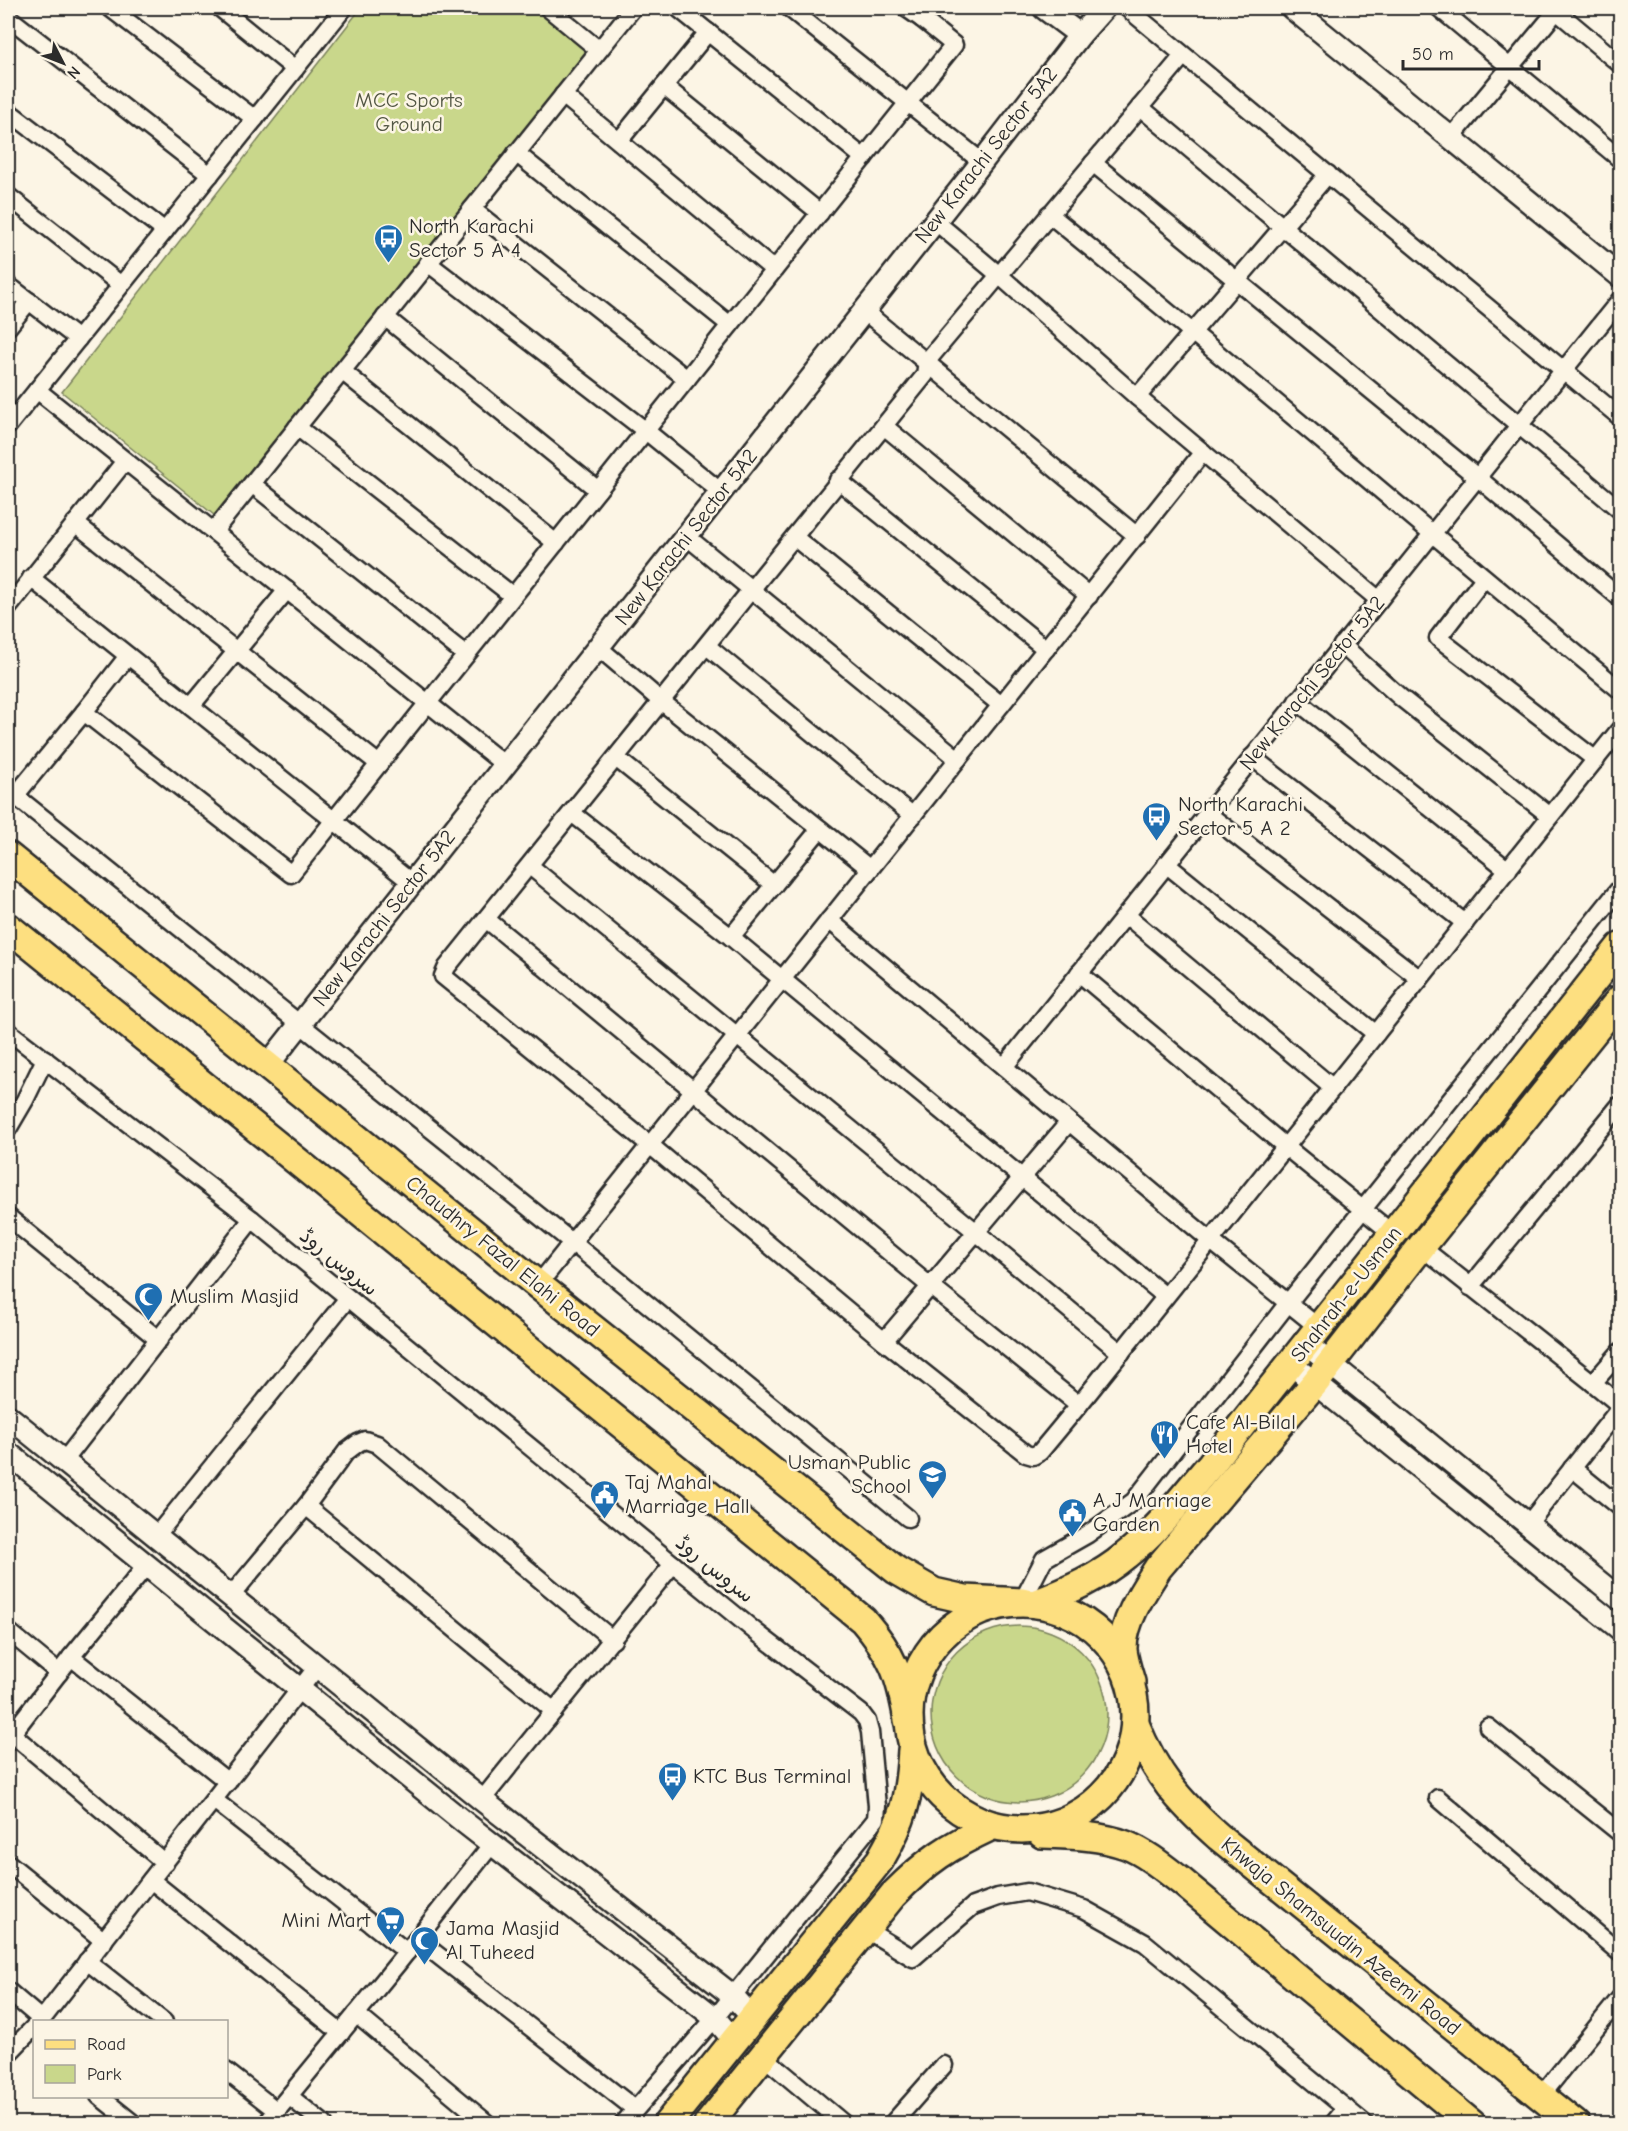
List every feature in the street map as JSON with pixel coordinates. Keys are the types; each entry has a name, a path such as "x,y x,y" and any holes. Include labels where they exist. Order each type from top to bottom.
{"main road":[{"name":"Chaudhry Fazal Elahi Road","path":"8,856 538,1285 896,1570 934,1592 965,1599 1030,1602"},
{"path":"8,927 863,1620 883,1643 896,1668 912,1747 905,1808 896,1832 880,1860 667,2124"},
{"name":"Shahrah-e-Usman","path":"1030,1602 1067,1591 1099,1574 1126,1556 1152,1531 1211,1464 1620,947"},
{"name":"Shahrah-e-Usman","path":"1131,1682 1123,1648 1128,1623 1141,1593 1158,1568 1322,1373 1620,999"},
{"path":"908,1720 911,1690 922,1661 940,1637 964,1618 992,1606 1030,1602 1068,1611 1095,1628 1117,1653 1131,1682 1135,1703 1135,1724 1130,1752 1117,1778 1098,1800 1075,1816 1048,1827 1019,1830"},
{"name":"Khwaja Shamsuudin Azeemi Road","path":"1135,1724 1157,1770 1174,1795 1192,1814 1575,2124"},
{"path":"912,1747 923,1774 942,1797 965,1815 992,1826 1043,1834 1098,1837 1128,1846 1154,1861 1472,2124"},
{"path":"708,2124 893,1895 916,1872 942,1852 992,1826"},
{"path":"799,1961 823,1981"}],"street":[{"path":"110,8 255,119"},
{"path":"220,8 295,69"},
{"path":"548,8 599,50"},
{"path":"214,531 633,8"},
{"path":"678,8 864,158"},
{"path":"789,8 982,162"},
{"path":"84,712 291,874 954,45 926,14 906,8"},
{"path":"1044,8 1080,35"},
{"name":"New Karachi Sector 5A2","path":"267,1066 1080,35 1104,8"},
{"path":"1127,8 1620,417"},
{"path":"1292,8 1620,276"},
{"path":"1439,8 1620,159"},
{"path":"1451,138 1556,8 1620,64"},
{"path":"8,426 295,69 338,10"},
{"path":"8,17 210,175"},
{"path":"619,141 708,32"},
{"path":"1184,56 927,361 926,375 838,480 573,814 447,967 443,976 884,1341 1026,1454 1033,1456 1040,1452 1079,1405 1620,729"},
{"path":"664,87 820,213"},
{"path":"563,95 774,270"},
{"path":"1140,107 1620,510"},
{"path":"8,111 165,231"},
{"path":"516,153 730,325"},
{"path":"1093,163 1477,477 1620,598"},
{"path":"1137,397 1328,174"},
{"path":"8,196 121,285"},
{"path":"472,209 687,379"},
{"path":"1049,214 1193,331 1431,534 1620,690"},
{"path":"934,221 1137,397 1379,600"},
{"path":"428,263 646,431 721,492"},
{"path":"8,285 78,339"},
{"name":"New Karachi Sector 5A2","path":"1004,1067 1620,300"},
{"path":"8,327 28,301"},
{"path":"864,311 1137,536"},
{"path":"385,317 598,490"},
{"path":"342,371 556,543"},
{"path":"37,390 505,765"},
{"path":"884,426 1089,596"},
{"path":"297,427 513,596"},
{"path":"538,1285 1203,452"},
{"path":"8,608 125,461"},
{"path":"838,480 1046,649"},
{"path":"252,484 466,655"},
{"path":"75,523 379,764"},
{"path":"686,536 958,759"},
{"path":"794,537 1001,705"},
{"path":"1484,578 1438,638 1596,760"},
{"path":"31,579 412,883"},
{"path":"191,706 287,590"},
{"path":"1342,645 1400,697 1550,816"},
{"path":"707,646 913,816"},
{"path":"598,647 661,701 870,870"},
{"path":"128,656 84,712 11,793 573,1243 908,1518"},
{"path":"1297,701 1508,870"},
{"path":"1252,757 1465,923"},
{"path":"616,758 774,885"},
{"path":"1208,813 1420,979"},
{"path":"573,814 731,937 1166,1296"},
{"path":"731,937 820,830"},
{"path":"1166,864 1376,1034"},
{"path":"530,866 1120,1353"},
{"path":"1030,1602 1044,1559 1088,1534 1134,1501 1362,1209 1620,888"},
{"path":"1126,915 1333,1088"},
{"path":"486,919 930,1286 1079,1405"},
{"path":"829,921 1288,1303 1305,1345 1322,1373 1620,1629"},
{"path":"1079,973 1393,1234"},
{"name":"سروس روڈ","path":"8,1031 252,1219 674,1564 861,1713 867,1722 877,1806 876,1820 715,2018 623,2124"},
{"path":"8,1129 45,1059"},
{"path":"1470,1287 1620,1105"},
{"path":"884,1341 1069,1122"},
{"path":"8,1217 159,1340"},
{"path":"64,1461 252,1219"},
{"path":"1421,1247 1620,1407 1529,1523"},
{"path":"156,1536 348,1298"},
{"path":"1593,1383 1620,1352"},
{"path":"1322,1373 1529,1523 1620,1599"},
{"path":"8,1416 482,1800 733,1996 754,2019"},
{"path":"230,1597 306,1506 346,1452 365,1440 377,1444 613,1640"},
{"path":"8,1453 492,1844 715,2018 735,2042"},
{"path":"1572,1468 1620,1507"},
{"path":"306,1506 555,1711"},
{"path":"482,1800 674,1564"},
{"path":"146,1566 10,1737 165,1863"},
{"path":"8,1631 59,1673"},
{"path":"72,1657 228,1782"},
{"path":"43,2020 317,1667"},
{"path":"1488,1727 1620,1833"},
{"path":"1438,1798 1620,1953"},
{"path":"214,1800 635,2109"},
{"path":"228,2073 272,2117 492,1844"},
{"path":"8,1863 104,1941"},
{"path":"151,1880 341,2032"},
{"path":"866,1929 913,1958 973,1906 998,1897 1027,1893 1084,1909 1145,1943 1365,2124"},
{"path":"87,1961 161,2020"},
{"path":"8,1991 33,2028"},
{"path":"1541,2096 1620,1998"},
{"path":"356,2014 488,2124"},
{"path":"8,2054 33,2033"},
{"path":"762,2056 844,2124"},
{"path":"892,2124 944,2064"},
{"path":"289,2097 324,2124"},
{"path":"100,2098 134,2124"},
{"path":"1333,2124 1346,2108"}],"green space":[{"name":"MCC Sports Ground","path":"361,8 538,8 591,50 214,515 62,392"},
{"path":"1019,1626 1036,1627 1053,1632 1081,1652 1101,1680 1106,1697 1106,1731 1101,1748 1081,1776 1053,1796 1036,1801 1019,1802 1002,1801 985,1796 957,1776 937,1748 932,1731 931,1714 932,1697 937,1680 957,1652 985,1632 1002,1627"}],"place":[{"name":"North Karachi Sector 5 A 4","path":"388,264"},
{"name":"North Karachi Sector 5 A 2","path":"1157,842"},
{"name":"Muslim Masjid","path":"149,1322"},
{"name":"Cafe Al-Bilal Hotel","path":"1165,1460"},
{"name":"Usman Public School","path":"932,1500"},
{"name":"Taj Mahal Marriage Hall","path":"604,1520"},
{"name":"A J Marriage Garden","path":"1072,1538"},
{"name":"KTC Bus Terminal","path":"672,1802"},
{"name":"Mini Mart","path":"391,1946"},
{"name":"Jama Masjid Al Tuheed","path":"425,1966"}]}
